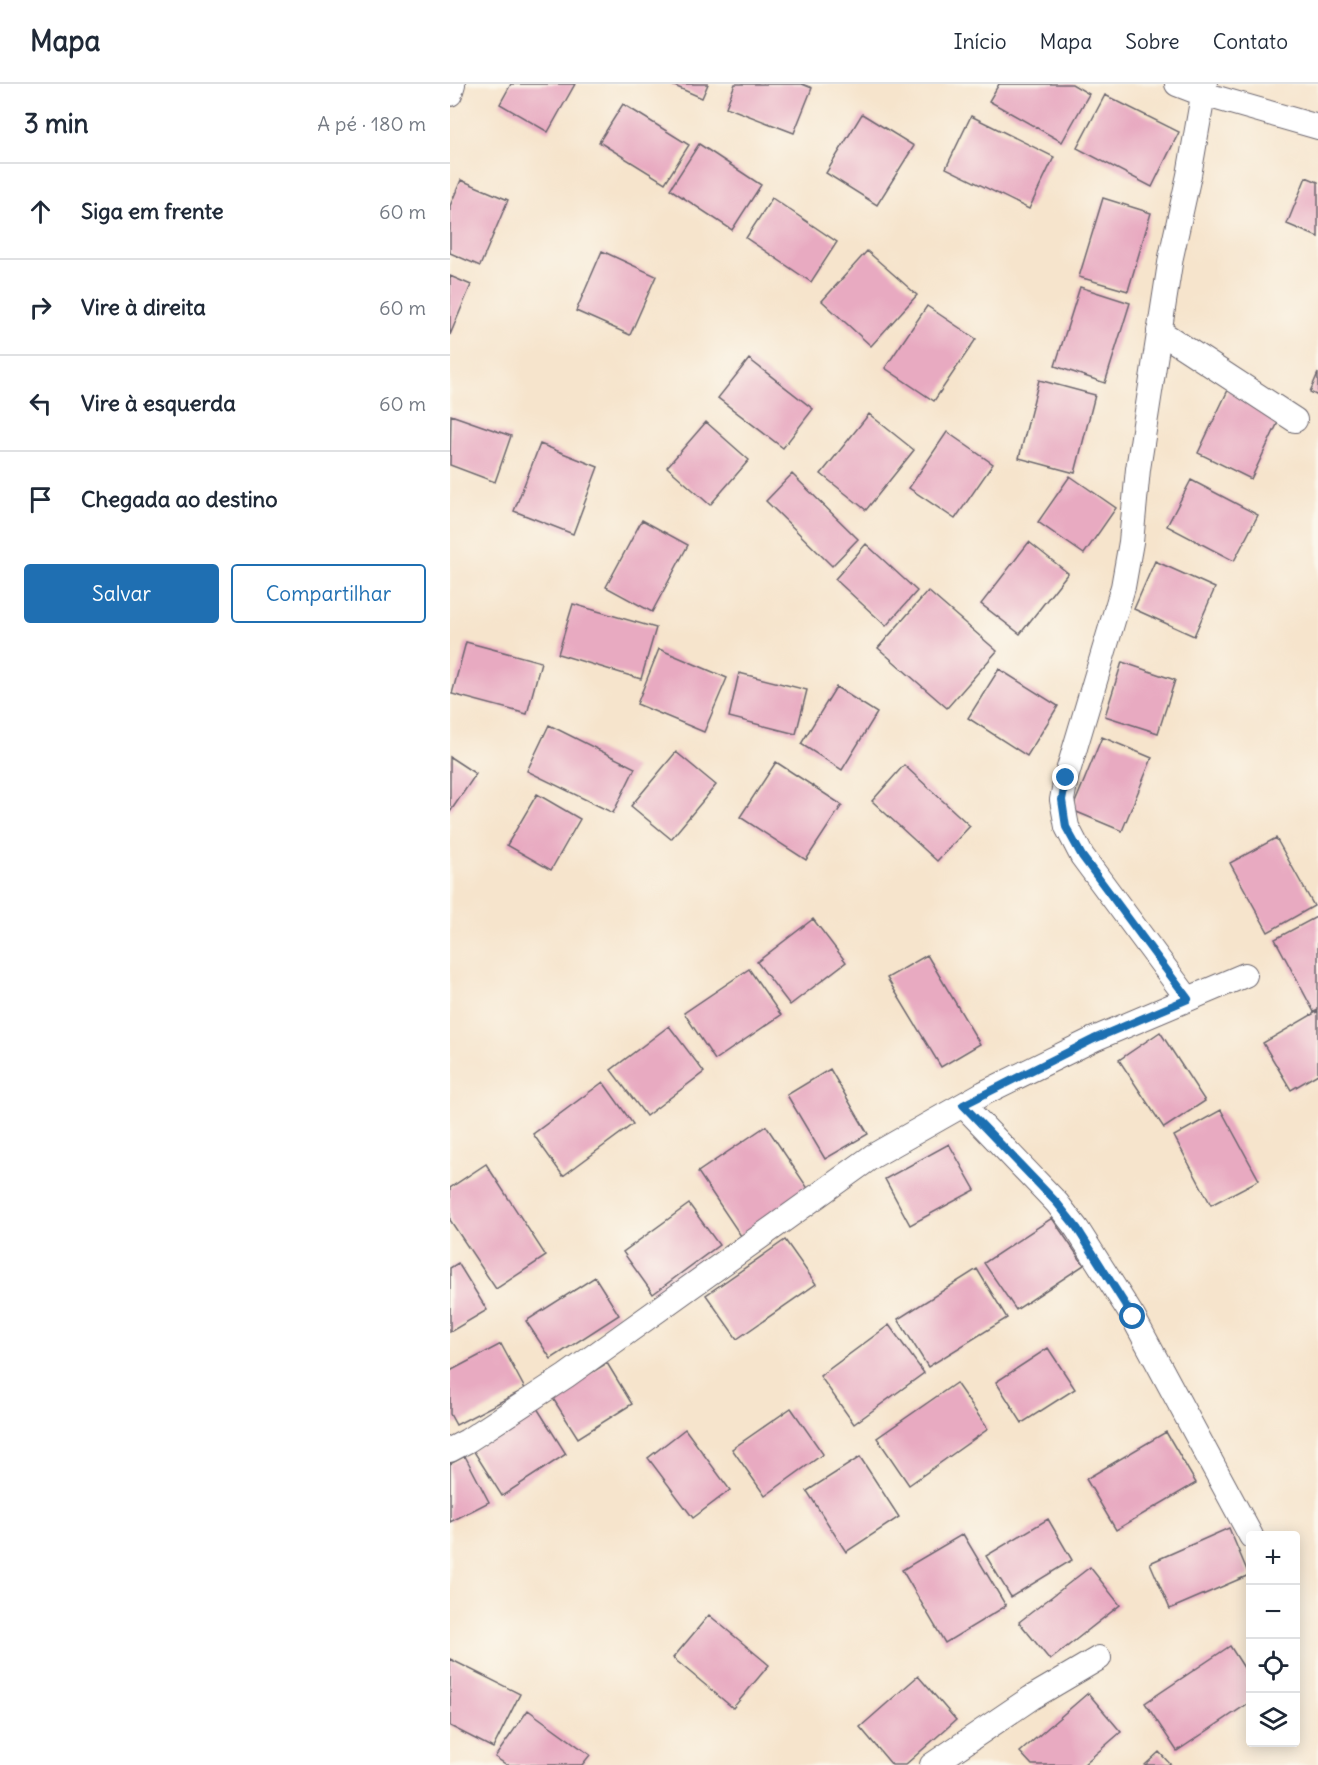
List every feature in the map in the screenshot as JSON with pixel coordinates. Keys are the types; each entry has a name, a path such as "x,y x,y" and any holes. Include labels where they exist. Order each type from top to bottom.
{"street":[{"path":"450,94 453,84"},
{"path":"1177,84 1204,89 1318,127"},
{"path":"1188,999 1082,856 1066,827 1062,800 1066,778 1123,587 1131,542 1138,469 1160,331 1204,89"},
{"path":"1160,331 1295,420"},
{"path":"450,1450 566,1376 873,1156 963,1105 1094,1039 1245,975"},
{"path":"963,1105 1057,1203 1077,1228 1133,1317 1248,1531"},
{"path":"932,1765 1031,1698 1100,1658"}],"building":[{"path":"511,84 575,84 548,132 500,104"},
{"path":"670,84 708,84 702,98"},
{"path":"735,84 802,84 812,88 794,133 726,107"},
{"path":"999,84 1072,84 1089,94 1062,142 989,101"},
{"path":"1105,95 1179,132 1152,187 1077,148"},
{"path":"623,104 689,145 665,183 599,142"},
{"path":"862,114 914,146 877,205 826,173"},
{"path":"971,116 1054,157 1029,209 946,168"},
{"path":"699,144 761,185 732,230 670,189"},
{"path":"1306,177 1318,182 1318,237 1287,224"},
{"path":"461,180 508,200 480,266 450,253 450,206"},
{"path":"772,198 837,242 811,282 746,238"},
{"path":"1103,198 1151,213 1128,291 1079,277"},
{"path":"602,251 656,276 630,335 576,311"},
{"path":"867,251 917,295 871,346 822,301"},
{"path":"450,276 471,285 450,335"},
{"path":"1080,287 1130,303 1105,383 1055,366"},
{"path":"927,306 976,339 934,401 885,368"},
{"path":"749,359 813,409 783,448 718,398"},
{"path":"1318,373 1318,396 1310,392"},
{"path":"1039,380 1095,395 1075,473 1019,458"},
{"path":"1229,388 1282,414 1251,479 1198,453"},
{"path":"869,414 914,450 866,510 821,474"},
{"path":"451,415 511,436 495,482 450,465"},
{"path":"706,422 749,460 710,505 667,467"},
{"path":"947,432 993,464 955,519 909,488"},
{"path":"540,444 598,467 573,534 514,511"},
{"path":"792,474 858,539 832,566 766,501"},
{"path":"1070,476 1116,508 1084,554 1038,522"},
{"path":"1191,480 1258,515 1234,561 1167,526"},
{"path":"642,520 688,545 652,612 606,587"},
{"path":"1029,542 1068,573 1020,634 981,604"},
{"path":"866,544 917,591 886,626 835,579"},
{"path":"1155,561 1215,588 1194,636 1134,609"},
{"path":"928,591 997,651 947,708 878,648"},
{"path":"573,604 656,628 641,679 558,654"},
{"path":"466,642 541,662 527,714 452,694"},
{"path":"659,649 727,678 704,732 637,704"},
{"path":"1122,662 1175,680 1158,733 1105,716"},
{"path":"999,669 1058,706 1027,756 968,718"},
{"path":"739,673 807,690 796,734 729,717"},
{"path":"836,687 877,713 842,770 801,744"},
{"path":"549,725 635,768 613,813 527,771"},
{"path":"1102,737 1152,758 1122,831 1072,810"},
{"path":"676,752 716,785 671,839 631,806"},
{"path":"450,757 476,774 450,812"},
{"path":"776,762 842,805 806,860 740,817"},
{"path":"904,765 970,826 937,861 872,801"},
{"path":"537,794 580,819 551,870 507,845"},
{"path":"1276,838 1314,906 1268,932 1230,863"},
{"path":"1318,916 1318,1010 1314,1012 1275,939"},
{"path":"813,919 846,962 790,1005 757,962"},
{"path":"927,955 980,1044 941,1067 887,978"},
{"path":"749,969 781,1015 715,1060 684,1013"},
{"path":"1318,1011 1318,1074 1291,1090 1263,1043"},
{"path":"669,1026 704,1072 646,1116 611,1070"},
{"path":"1160,1032 1205,1101 1164,1128 1119,1060"},
{"path":"830,1069 868,1134 825,1159 787,1095"},
{"path":"603,1082 633,1124 563,1176 533,1134"},
{"path":"1221,1110 1259,1180 1211,1205 1174,1136"},
{"path":"766,1126 809,1190 741,1236 698,1172"},
{"path":"949,1144 975,1190 910,1225 885,1179"},
{"path":"486,1164 546,1256 496,1289 450,1220 450,1188"},
{"path":"689,1204 719,1245 653,1294 623,1252"},
{"path":"1052,1218 1084,1265 1016,1310 984,1263"},
{"path":"785,1240 816,1284 737,1339 706,1295"},
{"path":"458,1263 487,1310 450,1332 450,1268"},
{"path":"977,1269 1007,1318 928,1367 898,1319"},
{"path":"595,1277 619,1315 551,1359 526,1321"},
{"path":"889,1325 924,1373 854,1424 820,1376"},
{"path":"501,1344 525,1389 456,1425 450,1414 450,1371"},
{"path":"1048,1348 1075,1389 1022,1423 996,1382"},
{"path":"607,1363 632,1404 578,1438 552,1397"},
{"path":"956,1383 988,1429 909,1485 877,1438"},
{"path":"537,1408 566,1454 502,1496 473,1450"},
{"path":"791,1408 823,1454 765,1496 732,1449"},
{"path":"685,1429 730,1490 693,1518 648,1458"},
{"path":"1166,1432 1196,1483 1116,1530 1086,1479"},
{"path":"465,1456 489,1502 450,1522 450,1464"},
{"path":"860,1457 899,1517 846,1552 807,1491"},
{"path":"1048,1519 1072,1560 1011,1597 986,1556"},
{"path":"1229,1528 1246,1568 1246,1576 1170,1609 1150,1563"},
{"path":"963,1534 1006,1606 945,1643 902,1570"},
{"path":"1090,1567 1120,1605 1050,1660 1019,1622"},
{"path":"709,1615 769,1665 733,1708 673,1658"},
{"path":"1230,1646 1246,1671 1246,1705 1177,1751 1145,1703"},
{"path":"450,1659 520,1694 493,1748 450,1726"},
{"path":"918,1676 956,1720 905,1765 892,1765 860,1727"},
{"path":"1088,1693 1121,1732 1083,1765 1032,1765 1020,1752"},
{"path":"528,1710 590,1755 582,1765 507,1765 495,1757"},
{"path":"1159,1752 1171,1765 1145,1765"}],"route":[{"path":"1066,778 1062,800 1066,827 1082,856 1188,999 1094,1039 963,1105 1057,1203 1077,1228 1133,1317"}]}
